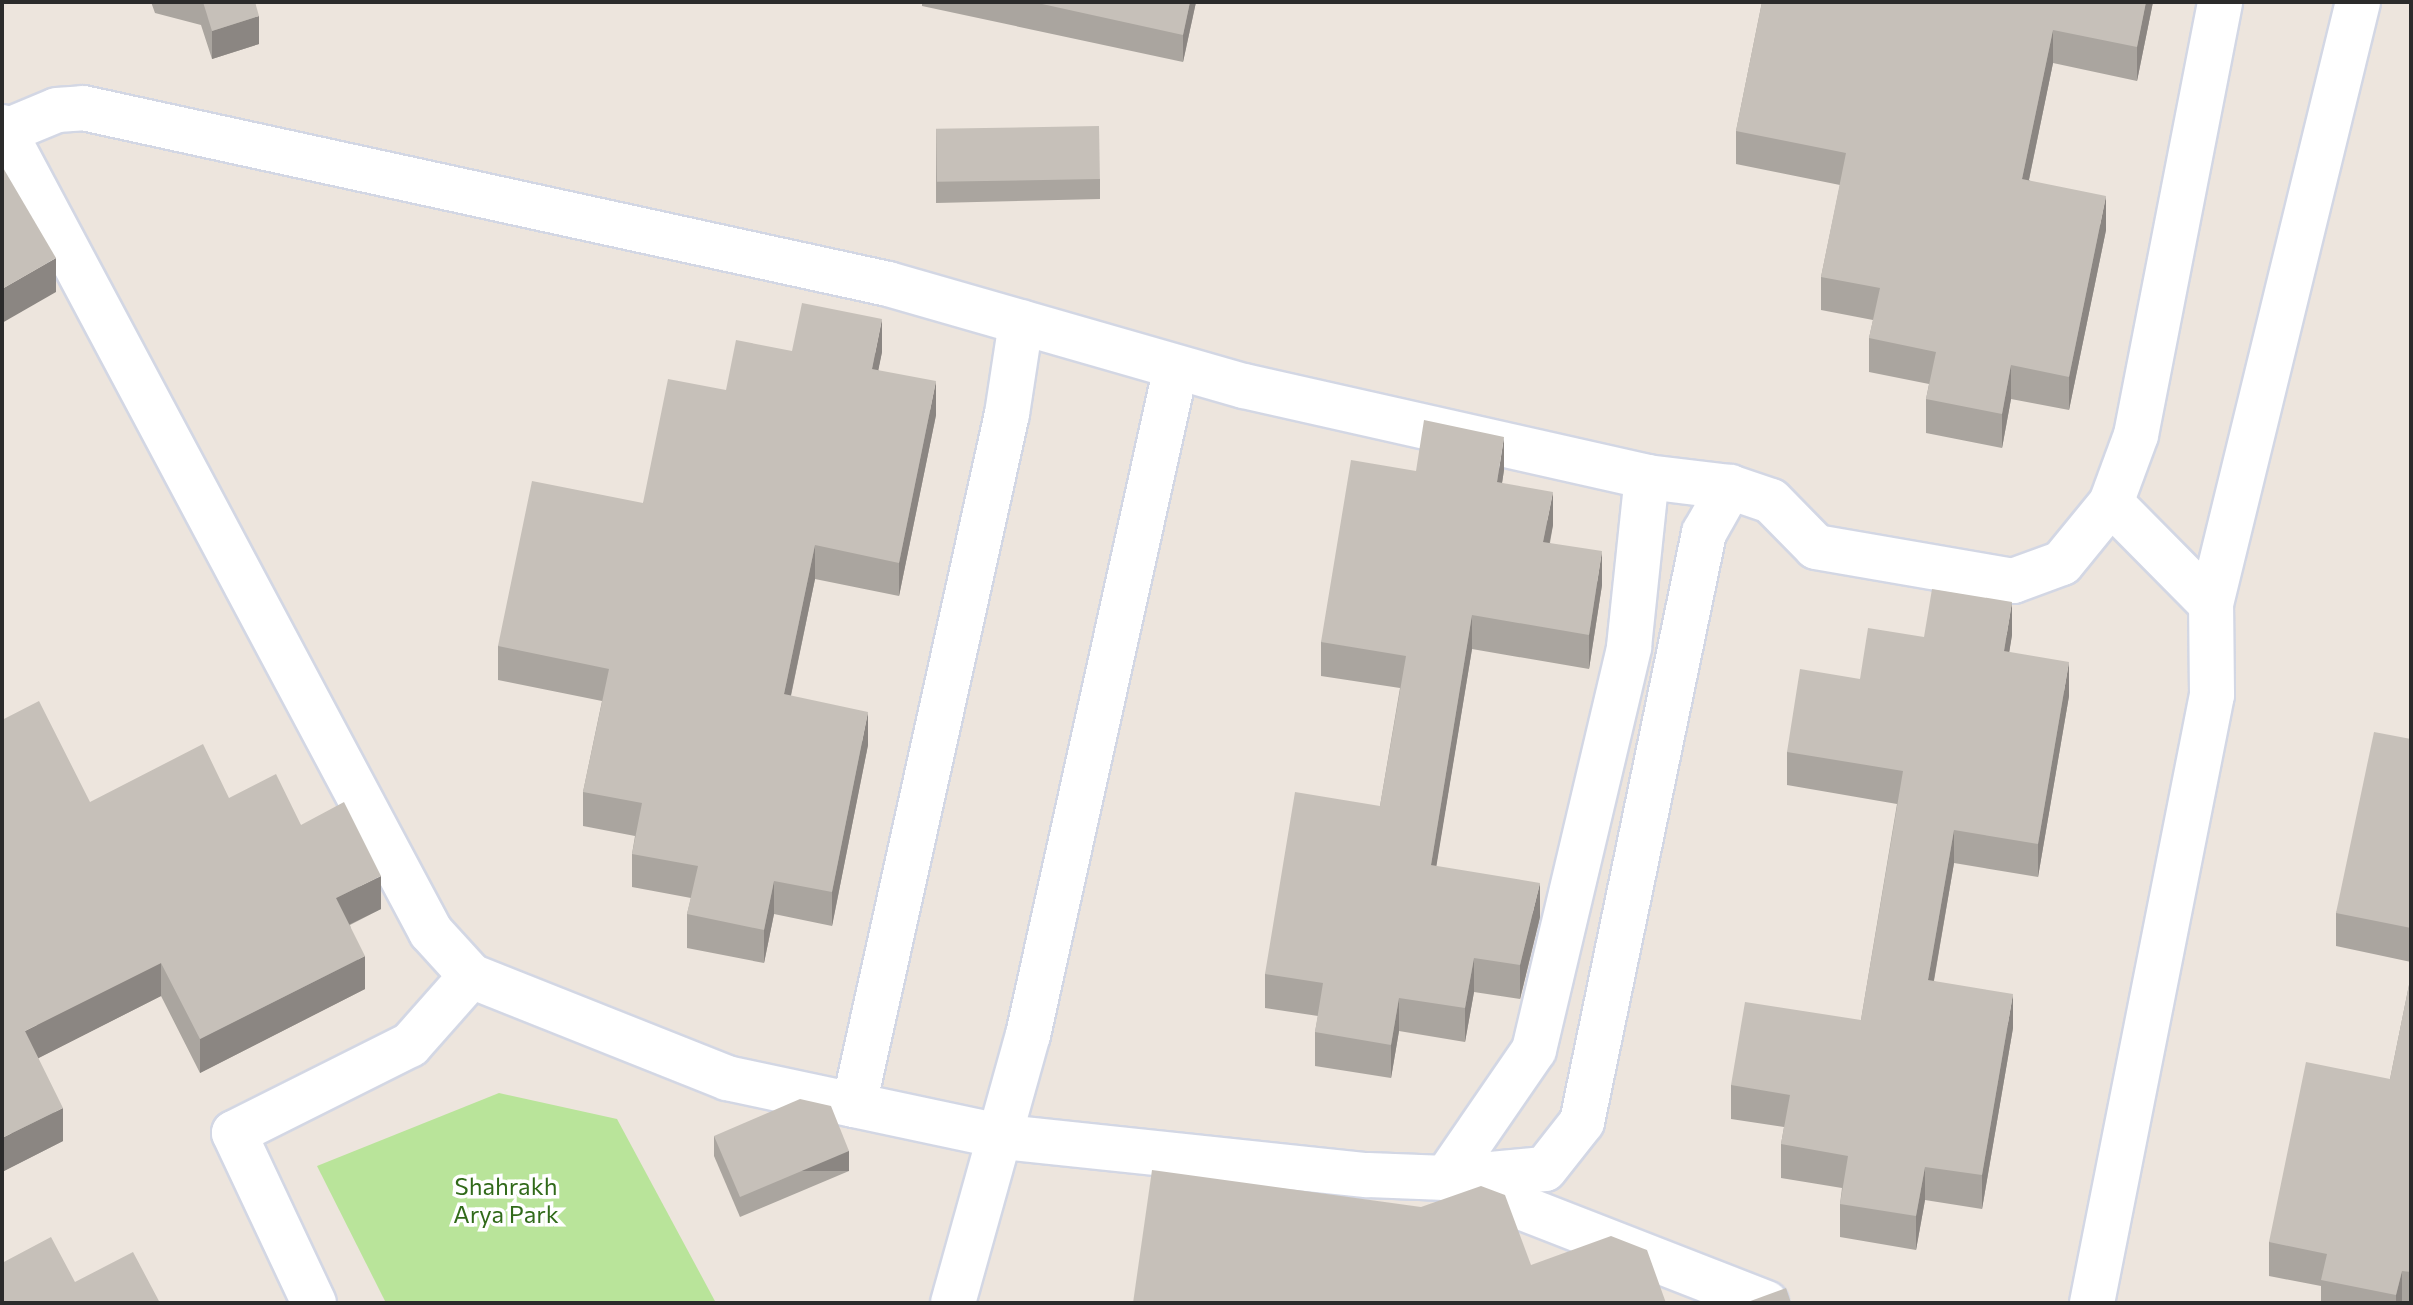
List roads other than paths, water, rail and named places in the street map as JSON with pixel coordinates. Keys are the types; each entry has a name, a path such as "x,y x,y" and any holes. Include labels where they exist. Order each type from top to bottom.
{"lane":[{"path":"1730,487 1704,533 1582,1122 1545,1169 1446,1178 1004,1137 727,1078 471,976 431,932 3,129 57,110 83,108 888,284 1176,367 1647,477 1730,487 1771,501 1816,547 2013,581 2062,563 2111,503 2136,435 2220,2"},
{"path":"2092,1303 2212,695 2211,604 2358,2"},
{"path":"854,1105 1007,414 1021,322"},
{"path":"953,1303 1004,1137 1176,367"},
{"path":"1446,1178 1534,1050 1629,647 1647,477"},
{"path":"2111,503 2211,604"},
{"path":"314,1303 234,1133 410,1045 471,976"},
{"path":"1446,1178 1766,1303"}],"park label":[{"name":"Shahrakh Arya Park","path":"506,1200"}]}
